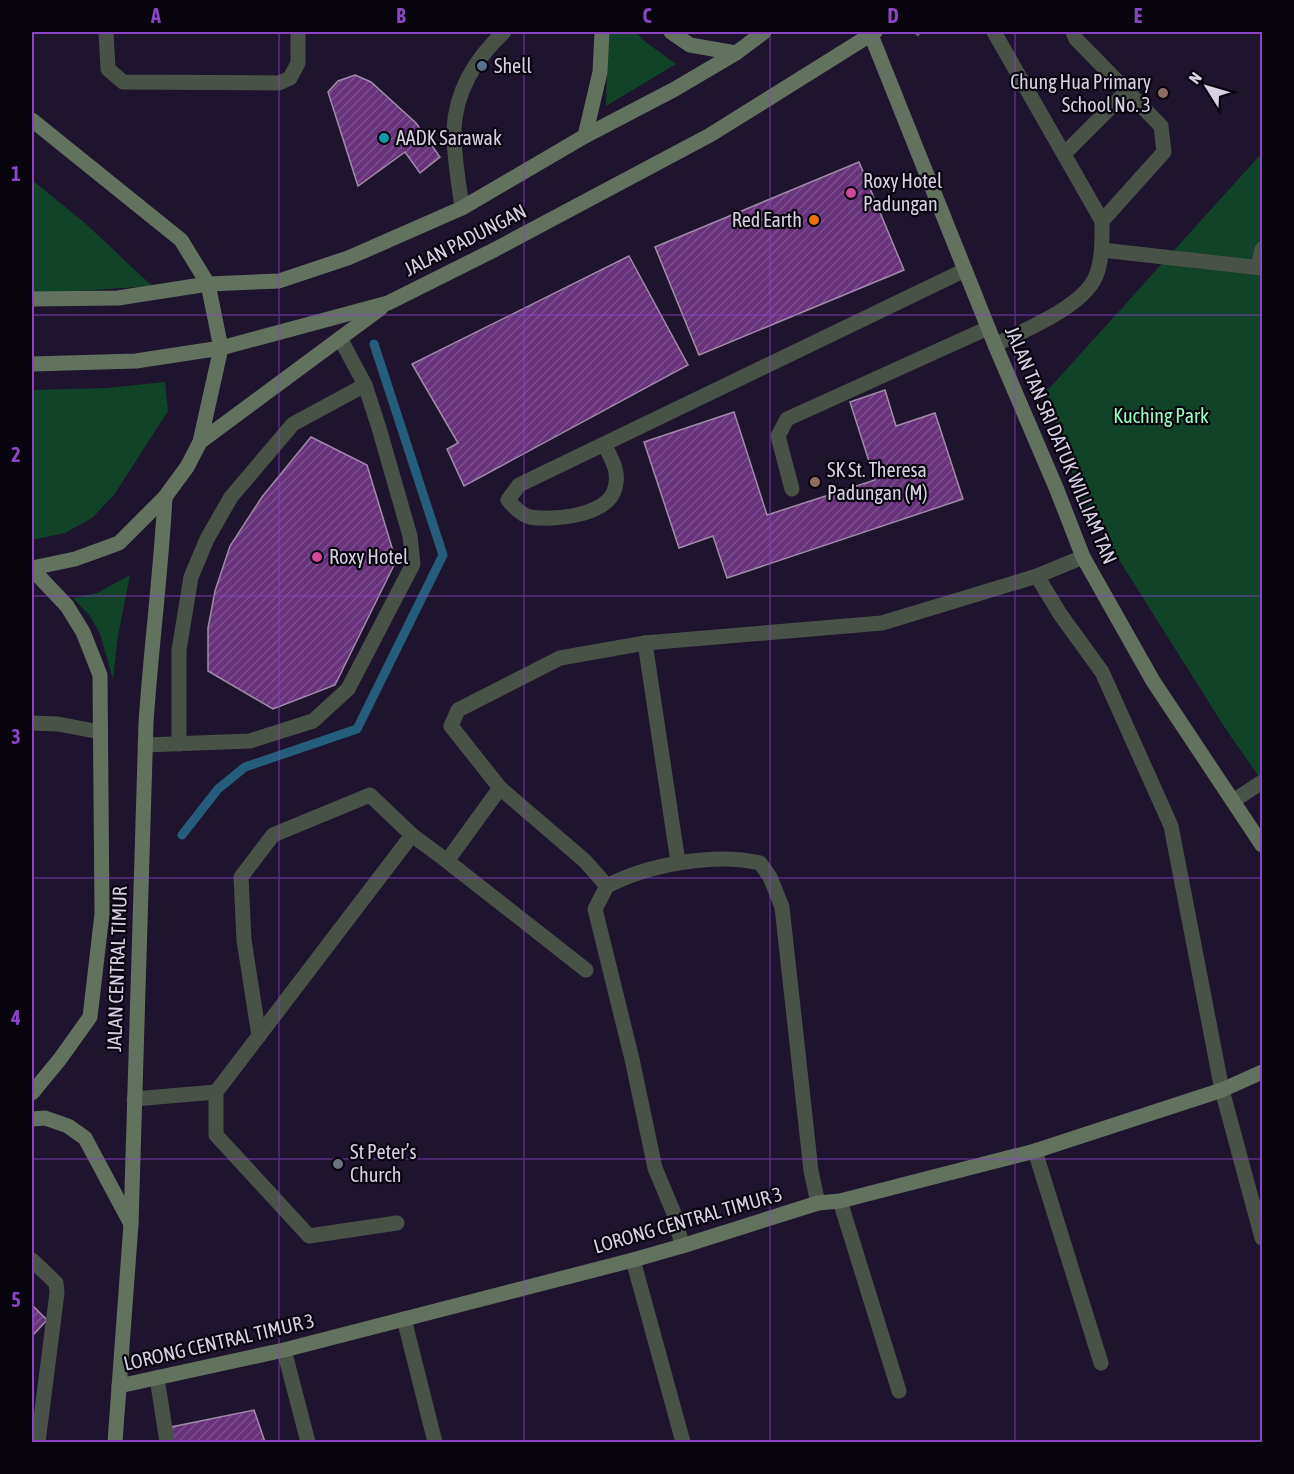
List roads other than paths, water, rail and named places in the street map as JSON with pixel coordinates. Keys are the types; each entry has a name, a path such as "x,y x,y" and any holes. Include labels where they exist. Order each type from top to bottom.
{"main road":[{"path":"585,136 600,72 602,32"},
{"path":"670,32 690,45 735,53"},
{"name":"JALAN PADUNGAN","path":"32,299 118,298 208,284 279,281 348,258 462,208 585,136 675,89 735,53 764,32"},
{"name":"JALAN PADUNGAN","path":"32,364 136,361 221,348 388,303 496,249 710,135 873,33"},
{"name":"JALAN TAN SRI DATUK WILLIAM TAN","path":"873,33 988,328 1083,557 1153,681 1263,845"},
{"path":"32,120 181,240 208,284 221,348 200,442 165,497 119,543 75,559 32,568"},
{"path":"200,442 388,303"},
{"name":"JALAN CENTRAL TIMUR","path":"115,1443 131,1224 145,745 165,497"},
{"name":"JALAN CENTRAL TIMUR","path":"32,568 67,606 83,632 100,675 102,914 90,1017 32,1093"},
{"name":"LORONG CENTRAL TIMUR 3","path":"119,1386 284,1350 633,1260 818,1203 840,1200 1035,1151 1222,1090 1263,1072"},
{"path":"32,1119 45,1118 68,1126 84,1138 131,1224"}],"street":[{"path":"106,32 108,69 123,82 279,83 290,78 298,63 298,32"},
{"path":"462,208 454,130 459,94 484,50 504,32"},
{"path":"994,32 1102,221 1102,250 1094,279 1075,303 995,345"},
{"path":"1073,32 1076,39 1161,126 1164,152 1102,221"},
{"path":"1064,154 1126,91"},
{"path":"1102,250 1260,267 1263,249"},
{"path":"604,444 616,467 615,489 603,506 564,518 527,517 508,500 519,485 604,444 965,270"},
{"path":"792,489 778,436 787,419 988,328"},
{"path":"145,745 250,741 313,721 348,689 413,564 410,536 379,428 365,385 340,338"},
{"path":"179,744 179,651 191,577 207,539 231,497 293,424 365,385"},
{"path":"606,886 585,861 500,788 451,726 458,710 560,658 645,643 882,623 1037,576 1083,557"},
{"path":"1037,576 1060,614 1102,672 1171,826 1222,1090 1263,1238"},
{"path":"645,643 678,862"},
{"path":"32,723 58,724 100,732"},
{"path":"1233,801 1263,782"},
{"path":"447,861 500,788"},
{"path":"259,1036 243,940 241,877 273,835 370,795 412,836 586,970"},
{"path":"397,1223 309,1236 216,1135 216,1092 412,836"},
{"path":"682,1246 675,1216 655,1168 632,1059 595,909 606,886 678,862 744,859 760,863 770,877 782,907 811,1172 818,1203"},
{"path":"134,1099 216,1092"},
{"path":"1035,1151 1101,1363"},
{"path":"840,1200 899,1392"},
{"path":"32,1260 56,1283 57,1293 38,1443"},
{"path":"633,1260 683,1443"},
{"path":"404,1319 435,1443"},
{"path":"284,1350 308,1443"},
{"path":"157,1378 167,1443"}],"waterway":[{"path":"182,835 218,789 245,767 357,729 443,555 374,344"}],"place":[{"name":"Shell","path":"482,66"},
{"name":"Chung Hua Primary School No. 3","path":"1163,93"},
{"name":"AADK Sarawak","path":"384,138"},
{"name":"Roxy Hotel Padungan","path":"851,193"},
{"name":"Red Earth","path":"814,220"},
{"name":"SK St. Theresa Padungan (M)","path":"815,482"},
{"name":"Roxy Hotel","path":"317,557"},
{"name":"St Peter’s Church","path":"338,1164"}],"park label":[{"name":"Kuching Park","path":"1161,416"}]}
